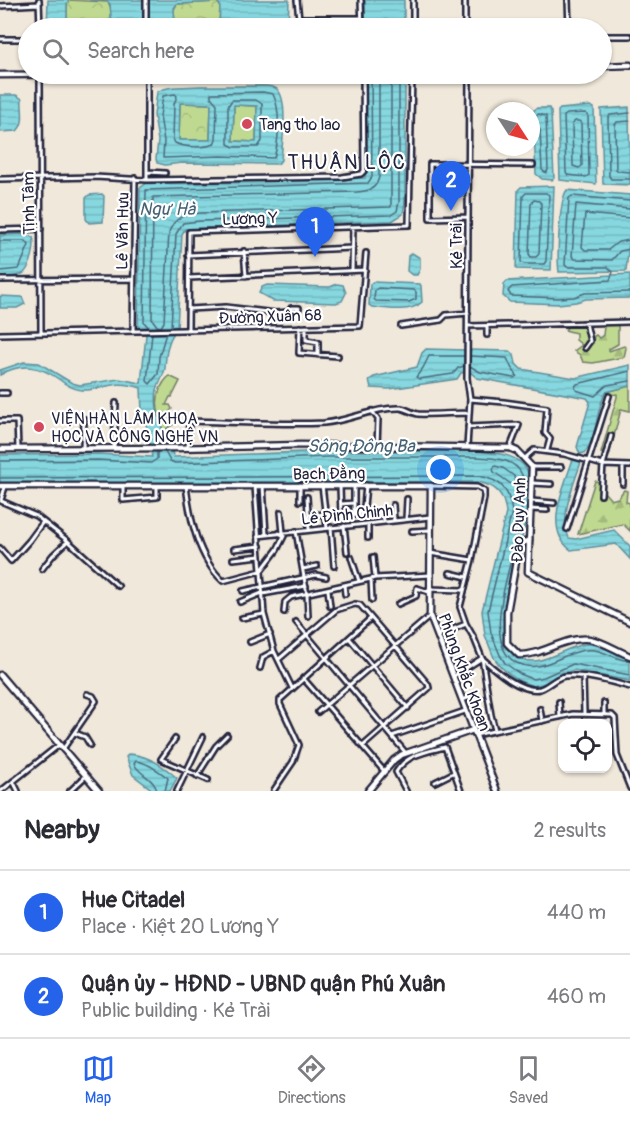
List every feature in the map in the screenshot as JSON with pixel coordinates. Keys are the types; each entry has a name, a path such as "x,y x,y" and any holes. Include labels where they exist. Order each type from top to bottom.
{"street":[{"path":"146,0 146,18"},
{"path":"297,0 298,18 361,18 361,0"},
{"path":"412,0 413,18"},
{"path":"465,0 465,18"},
{"path":"568,0 569,18"},
{"path":"0,6 39,2 40,18"},
{"path":"612,36 630,36"},
{"path":"0,39 18,39"},
{"path":"612,66 630,65"},
{"path":"0,75 18,75"},
{"name":"Tịnh Tâm","path":"40,84 41,333"},
{"name":"Lê Văn Hưu","path":"133,331 135,178 147,180 147,84"},
{"path":"147,180 342,177 361,174 364,171 363,84"},
{"name":"Lương Y","path":"188,330 189,232 409,225 412,84"},
{"name":"Kẻ Trài","path":"468,84 467,378 470,399"},
{"path":"468,217 430,218 430,164 533,165"},
{"path":"148,172 165,173"},
{"path":"0,179 135,178"},
{"path":"352,270 353,227"},
{"path":"0,230 41,229"},
{"path":"188,255 353,248"},
{"path":"244,251 246,276"},
{"path":"189,278 365,270 366,253"},
{"name":"Đường Xuân 68","path":"133,331 360,326 365,270"},
{"path":"0,280 133,279"},
{"path":"189,309 235,307 276,313 299,308"},
{"path":"401,326 441,320 446,315 468,313"},
{"path":"468,326 630,322"},
{"path":"585,348 590,340 586,323"},
{"path":"487,326 487,335"},
{"path":"300,327 298,352 338,356"},
{"path":"306,327 306,340 318,342 318,354"},
{"path":"0,334 133,331"},
{"path":"0,393 7,393"},
{"path":"567,529 609,396"},
{"path":"467,447 470,399 547,408 545,433 550,439 547,450"},
{"path":"114,448 116,403"},
{"path":"189,448 189,421 327,423 358,417 372,411 403,408 417,414 469,413"},
{"path":"372,411 378,419 377,446"},
{"path":"83,448 84,419"},
{"path":"0,421 17,421 18,448"},
{"path":"0,449 301,445 510,448 519,425 468,427"},
{"path":"601,495 603,465 611,436"},
{"name":"Đào Duy Anh","path":"510,448 525,458 532,467 527,568 531,575 630,622"},
{"path":"525,458 534,450 547,450 603,465 630,466"},
{"path":"623,466 623,484"},
{"path":"532,467 561,467"},
{"path":"532,483 551,484"},
{"path":"300,485 300,501"},
{"path":"322,485 334,566"},
{"path":"340,485 341,517 354,515 354,485"},
{"path":"364,507 366,485"},
{"path":"2,486 0,501 23,510 43,522 118,586"},
{"name":"Bạch Đằng","path":"2,486 477,487 484,491 484,498 460,606 482,658"},
{"path":"123,486 123,500 157,497 157,486"},
{"path":"186,486 194,532 204,554 221,580 226,581 261,571 277,550 284,536 281,533 281,512"},
{"path":"255,486 264,614 274,651 292,688"},
{"path":"263,486 266,534"},
{"name":"Phùng Khắc Khoan","path":"431,486 430,616 497,791"},
{"path":"307,497 309,529"},
{"path":"406,519 407,499"},
{"path":"530,501 554,503"},
{"path":"341,504 354,503"},
{"path":"393,505 394,520"},
{"path":"530,509 546,510"},
{"path":"383,513 384,521"},
{"path":"309,515 326,514"},
{"name":"Lê Đình Chinh","path":"258,536 432,517"},
{"path":"368,538 372,518"},
{"path":"0,548 11,561 43,522"},
{"path":"344,526 347,552"},
{"path":"412,531 431,530"},
{"path":"296,531 306,586 308,616"},
{"path":"529,540 519,545 507,612 507,643 519,655 531,656 559,643 589,639 630,656"},
{"path":"42,569 68,541"},
{"path":"234,549 260,546"},
{"path":"430,553 472,560"},
{"path":"233,560 260,556"},
{"path":"351,557 359,581"},
{"path":"372,600 373,557"},
{"path":"303,569 318,566"},
{"path":"450,573 467,577"},
{"path":"243,591 316,575 326,577"},
{"path":"284,612 287,599 359,581 431,575"},
{"path":"344,585 345,594"},
{"path":"240,602 262,593 306,586"},
{"path":"398,604 416,596 417,588 429,591 463,590"},
{"path":"328,590 330,606"},
{"path":"279,659 340,608 358,604 429,686 428,690 363,746"},
{"path":"242,618 264,614"},
{"path":"318,712 430,616"},
{"path":"274,790 292,762 299,745 280,702 292,688 371,618"},
{"path":"296,622 405,752"},
{"path":"438,635 466,624"},
{"path":"250,642 270,634"},
{"path":"349,638 408,708"},
{"path":"260,668 263,657 274,651"},
{"path":"454,676 482,658"},
{"path":"482,658 507,679 536,689 566,676 583,677 630,687"},
{"path":"482,658 495,730"},
{"path":"0,676 99,791"},
{"path":"583,677 584,713"},
{"path":"303,678 384,771"},
{"path":"1,791 61,747 75,733 96,701 93,696 87,694"},
{"path":"462,700 474,696"},
{"path":"559,702 560,717"},
{"path":"604,703 604,714"},
{"path":"540,709 542,721"},
{"path":"392,736 465,711"},
{"path":"368,791 394,760 405,752 474,733 584,713 612,715 615,718 617,755 630,788"},
{"path":"75,733 85,738 90,745"},
{"path":"197,776 216,746 227,735"},
{"path":"177,791 203,737"},
{"path":"175,739 161,759 208,780"},
{"path":"406,791 396,772 402,762 445,747 461,791"},
{"path":"435,782 453,773"},
{"path":"70,791 86,776"},
{"path":"13,781 18,791"}],"green space":[{"path":"69,0 108,2 112,18 67,18"},
{"path":"217,2 220,5 219,18 174,18 174,9 177,4"},
{"path":"180,103 211,104 210,140 179,140"},
{"path":"234,105 257,106 256,142 233,141"},
{"path":"582,320 588,320 588,339 585,345 593,343 594,336 599,338 603,335 607,321 618,322 618,344 609,351 624,346 626,348 624,357 593,363 583,362 580,355 574,351 582,345 576,340 576,333 565,330 571,323 579,323"},
{"path":"169,376 180,381 166,405 170,405 172,409 167,415 175,421 174,424 163,431 157,402 160,389"},
{"path":"630,386 630,411 621,409 609,456 601,453 617,394 609,395 606,392"},
{"path":"595,481 603,483 604,492 611,500 618,498 624,490 627,491 626,502 630,503 630,531 623,524 578,534"}],"water":[{"path":"48,0 69,0 67,18 47,18"},
{"path":"89,0 143,0 143,18 111,18 110,4 107,1"},
{"path":"148,0 289,0 288,18 219,18 220,5 217,2 177,4 174,8 174,18 149,18"},
{"path":"365,0 404,0 404,18 365,18"},
{"name":"Ngự Hà","path":"366,84 405,84 405,202 403,214 392,221 185,229 182,234 177,329 169,342 156,399 158,416 174,457 327,451 478,451 511,457 523,464 527,470 529,493 505,625 505,635 509,645 517,656 533,661 578,645 603,646 630,656 630,681 573,670 546,683 533,686 517,680 494,658 485,635 482,611 506,513 501,496 495,489 485,484 478,482 0,484 0,455 98,454 152,457 142,412 141,388 122,384 81,390 45,371 31,367 16,368 0,375 0,370 24,362 39,363 72,383 80,385 119,379 141,383 146,335 138,329 140,188 147,183 365,178"},
{"path":"267,86 277,89 281,95 284,112 281,160 278,164 182,163 165,165 157,163 158,141 154,115 157,92 172,87","holes":["180,103 211,104 210,140 179,140","234,105 257,106 256,142 233,141"]},
{"path":"0,95 16,95 22,99 22,120 17,131 0,132"},
{"path":"591,106 594,108 596,184 560,180 558,111"},
{"path":"629,107 630,185 603,184 601,109"},
{"path":"540,108 549,108 554,178 552,180 542,179 536,174 535,156 540,156"},
{"path":"554,186 551,270 516,269 518,190 521,187"},
{"path":"567,190 630,195 630,233 626,271 559,272 560,216"},
{"path":"102,194 104,196 103,222 89,223 86,219 86,198 89,195"},
{"path":"21,234 33,237 34,241 29,266 22,275 0,277 0,235"},
{"path":"412,253 420,258 420,269 417,275 412,275 407,271 408,256"},
{"path":"630,274 630,298 586,299 558,304 510,302 503,296 504,284 507,281"},
{"path":"373,282 420,284 422,302 405,309 372,307 369,305 370,284"},
{"path":"337,284 343,285 346,293 342,301 336,303 273,301 259,293 262,287 267,285 330,287"},
{"path":"0,296 22,297 25,304 17,308 0,308"},
{"path":"426,349 509,351 514,355 516,364 521,369 575,378 630,365 630,386 606,392 602,399 592,440 584,453 580,454 577,447 590,402 587,398 477,378 470,372 461,373 457,379 389,389 371,388 369,380 374,377 417,367"},
{"path":"573,459 581,462 567,510 566,529 569,538 576,539 614,530 630,546 630,559 616,544 571,550 562,541 558,531 558,506"},
{"path":"129,754 143,756 155,762 177,778 170,791 154,791 133,775 126,757"}],"place":[{"name":"Tang tho lao","path":"247,124"},
{"name":"Quận ủy - HĐND - UBND quận Phú Xuân","path":"451,211"},
{"name":"Hue Citadel","path":"315,257"},
{"name":"VIỆN HÀN LÂM KHOA HỌC VÀ CÔNG NGHỆ VN","path":"39,427"}],"district":[{"name":"THUẬN LỘC","path":"347,162"}],"water label":[{"name":"Sông Đông Ba","path":"361,446"}]}
